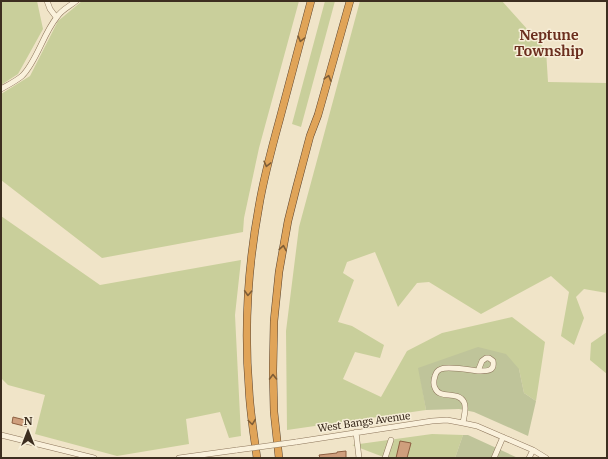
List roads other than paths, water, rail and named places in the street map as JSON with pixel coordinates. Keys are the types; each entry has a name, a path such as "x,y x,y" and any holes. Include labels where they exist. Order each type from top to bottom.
{"highway":[{"path":"257,458 248,388 247,340 248,291 253,244 267,166 311,1"},
{"path":"279,458 274,412 273,352 277,293 282,257 288,221 310,136 318,115 350,1"}],"street":[{"path":"46,1 56,17"},
{"path":"1,89 22,76 32,62 56,17 76,1"},
{"path":"463,423 465,408 464,402 459,397 438,392 434,386 435,377 438,371 445,368 478,371"},
{"name":"West Bangs Avenue","path":"178,458 447,420 477,426 533,450 546,458"},
{"path":"356,432 359,458"},
{"path":"1,435 94,458"},
{"path":"494,458 503,437"},
{"path":"385,458 391,440"},
{"path":"529,458 533,450"}],"district":[{"name":"Neptune Township","path":"549,44"}]}
